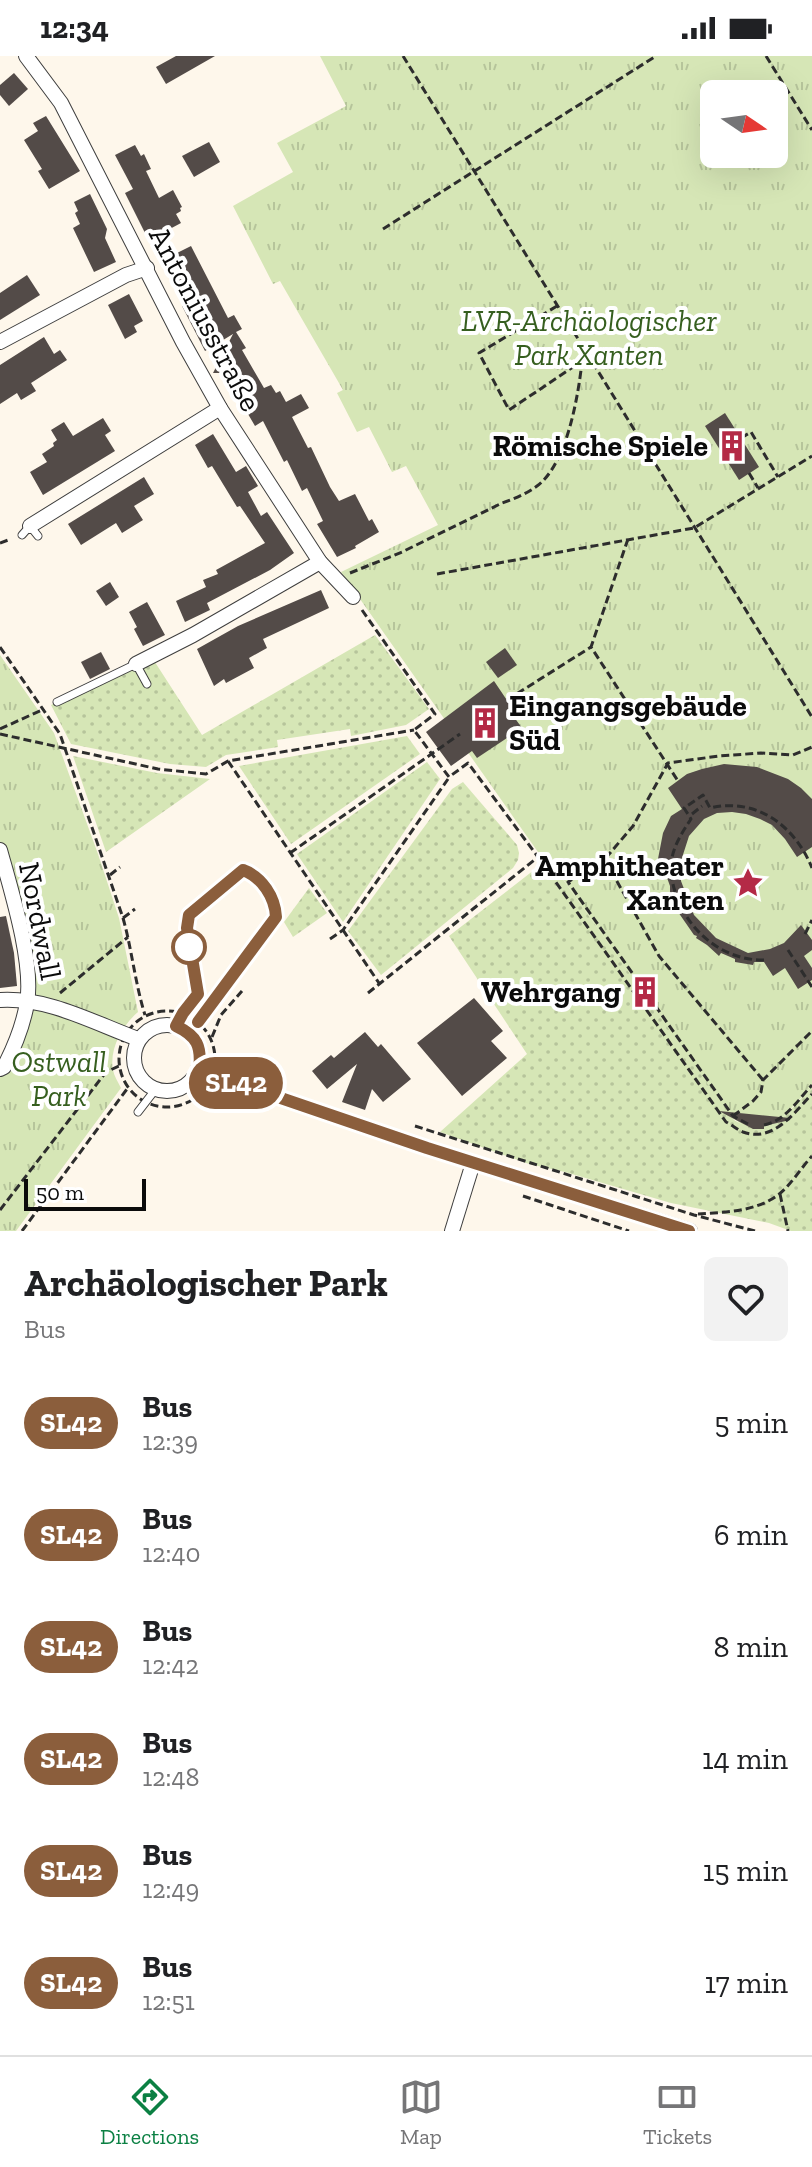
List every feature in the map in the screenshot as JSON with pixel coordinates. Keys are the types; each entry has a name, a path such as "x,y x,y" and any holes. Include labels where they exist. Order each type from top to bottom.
{"street":[{"name":"Antoniusstraße","path":"26,56 61,103 220,408 320,562 353,597"},
{"path":"0,342 126,275 147,268"},
{"path":"30,532 220,408"},
{"path":"136,664 320,562"},
{"name":"Nordwall","path":"0,850 28,977 28,1001 17,1043 0,1069"},
{"path":"0,1000 50,1006 138,1039"},
{"path":"158,1026 176,1026 191,1033 201,1057 199,1070 192,1081 181,1089 168,1092 155,1090 144,1083 133,1061 138,1039 158,1026"},
{"path":"199,1070 473,1163 690,1231"},
{"path":"452,1231 473,1163"}],"lane":[{"path":"57,702 136,664 147,684"},
{"path":"176,1026 198,994 187,928 189,915 243,870 252,873 272,898 276,917 191,1033"},
{"path":"138,1112 155,1090"}],"path":[{"path":"403,56 812,717"},
{"path":"383,229 656,56"},
{"path":"766,56 812,130"},
{"path":"557,306 479,353 509,410 588,357"},
{"path":"336,579 402,552 539,485 555,463 570,427 582,362"},
{"path":"741,438 751,432 778,477"},
{"path":"437,574 694,528 812,456"},
{"path":"749,473 758,488"},
{"path":"507,700 591,647 628,539"},
{"path":"0,731 158,769 206,774 228,761 414,730 435,714 353,597"},
{"path":"0,647 44,709 66,749 123,918 145,1015"},
{"path":"591,647 678,781"},
{"path":"0,731 44,709"},
{"path":"414,730 449,777"},
{"path":"290,853 460,734"},
{"path":"668,763 761,753 793,755 812,747"},
{"path":"228,761 379,983"},
{"path":"330,939 343,930 449,777 468,763 726,1122 745,1133 767,1134 783,1125 812,1094"},
{"path":"668,763 633,826 605,859 568,882 733,1116 748,1124"},
{"path":"764,960 737,957 715,947 696,931 679,905 671,869 678,838 691,819 684,808 703,795 710,808 726,804 763,812 783,825 812,868"},
{"path":"692,814 698,807"},
{"path":"368,993 538,857"},
{"path":"605,859 659,956 763,1080"},
{"path":"110,875 120,867"},
{"path":"123,918 135,909"},
{"path":"805,934 812,920"},
{"path":"50,1006 59,994 128,937"},
{"path":"788,950 812,987"},
{"path":"212,1040 221,1015 242,991"},
{"path":"733,1116 761,1092 763,1080 812,1031"},
{"path":"215,1055 235,1065"},
{"path":"0,1210 106,1072 119,1066"},
{"path":"764,1125 782,1117 812,1085"},
{"path":"22,1231 128,1088"},
{"path":"405,1123 694,1215 755,1231"},
{"path":"694,1215 759,1205 780,1194 812,1156"},
{"path":"513,1192 629,1231"},
{"path":"780,1194 788,1231"}],"green space":[{"name":"LVR-Archäologischer Park Xanten","path":"320,56 812,56 812,1086 780,1120 764,1129 747,1128 730,1116 558,872 552,872 341,572 438,525 406,466 392,472 369,427 357,432 337,393 343,390 280,281 273,284 233,206 293,172 277,143 346,106"},
{"path":"375,635 429,709 406,725 351,736 350,729 277,740 278,747 226,755 206,767 170,764 71,744 51,705 151,656 202,735"},
{"name":"Ostwall Park","path":"0,655 54,733 119,918 138,1012 122,1030 113,1053 114,1072 121,1088 16,1231 0,1231 0,1069 28,1001 0,850"},
{"path":"407,736 420,754 291,844 239,766"},
{"path":"73,756 157,773 210,779 106,852"},
{"path":"427,762 440,779 343,922 297,854"},
{"path":"463,782 517,845 518,860 513,868 381,975 348,931 452,789"},
{"path":"534,870 547,874 557,871 734,1120 747,1126 769,1125 787,1113 812,1086 812,1231 791,1231 769,1223 671,1203 529,1164 440,1132 527,1054 449,936"},
{"path":"309,888 327,913 293,937 284,922"}],"building":[{"path":"176,56 215,56 166,84 156,67"},
{"path":"14,73 28,89 9,106 0,95 0,85"},
{"path":"46,116 80,171 49,189 38,171 42,169 24,140 38,131 33,123"},
{"path":"209,142 220,162 194,177 182,156"},
{"path":"135,145 141,156 144,154 151,169 146,171 159,198 173,190 182,207 176,214 181,223 166,231 169,237 151,245 125,193 133,189 115,155"},
{"path":"90,194 107,229 105,238 116,262 94,272 73,228 80,224 74,202"},
{"path":"191,246 228,318 234,315 242,329 236,332 246,348 242,350 264,388 271,385 276,393 280,391 286,402 301,394 309,408 292,417 330,487 339,501 355,494 369,521 372,519 379,532 356,548 337,557 317,524 323,521 307,488 302,491 263,421 255,426 224,373 213,373 233,334 205,351 182,306 189,303 167,258"},
{"path":"27,275 40,295 0,320 0,293"},
{"path":"129,294 143,321 134,326 137,332 125,339 108,305"},
{"path":"44,337 54,354 60,350 67,360 31,383 36,391 21,400 17,393 0,404 0,365"},
{"name":"Römische Spiele","path":"725,413 759,467 739,480 705,426"},
{"path":"103,418 111,431 105,435 115,451 43,495 30,472 47,462 42,454 57,440 51,430 64,422 73,436"},
{"path":"213,434 236,472 246,466 258,486 248,492 261,516 267,512 294,553 270,570 207,603 210,610 185,622 176,601 206,587 203,580 218,574 216,570 265,543 240,506 237,507 212,466 208,468 195,445"},
{"path":"144,477 154,494 134,506 143,520 122,533 116,523 81,545 68,524"},
{"path":"110,582 119,597 106,606 96,591"},
{"path":"321,590 329,608 263,639 267,648 249,658 254,668 214,686 197,649 238,626"},
{"path":"147,602 165,635 143,646 129,612"},
{"path":"505,648 517,665 498,678 486,662"},
{"path":"101,652 110,669 90,679 81,662"},
{"name":"Eingangsgebäude Süd","path":"494,681 522,728 477,758 472,751 451,766 426,732"},
{"path":"724,764 757,767 788,779 801,788 812,799 812,847 797,857 772,825 746,814 717,813 704,819 689,836 681,861 681,881 694,915 716,938 748,953 784,943 801,925 812,940 812,950 804,956 812,968 812,980 798,989 785,968 773,976 764,962 754,962 753,965 735,962 735,959 721,953 719,956 696,938 676,909 673,894 670,894 665,872 669,870 669,865 657,864 663,833 671,816 682,809 668,788 687,774"},
{"path":"6,916 17,986 0,988 0,917"},
{"path":"474,998 503,1031 491,1041 507,1058 462,1096 417,1043"},
{"path":"365,1032 378,1047 381,1044 411,1079 383,1102 372,1089 365,1110 342,1102 357,1064 327,1089 312,1071 331,1055 334,1058"},
{"path":"719,1111 790,1120 764,1126 764,1129 753,1129"}],"bus line":[{"name":"SL42","path":"198,1022 276,917 272,898 252,873 243,870 189,915 187,928 198,994 176,1026 191,1033 198,1045 201,1057 199,1070 427,1148 689,1231"}],"place":[{"name":"Römische Spiele","path":"732,446"},
{"name":"Eingangsgebäude Süd","path":"485,723"},
{"name":"Amphitheater Xanten","path":"748,883"},
{"name":"Wehrgang","path":"645,992"}]}
